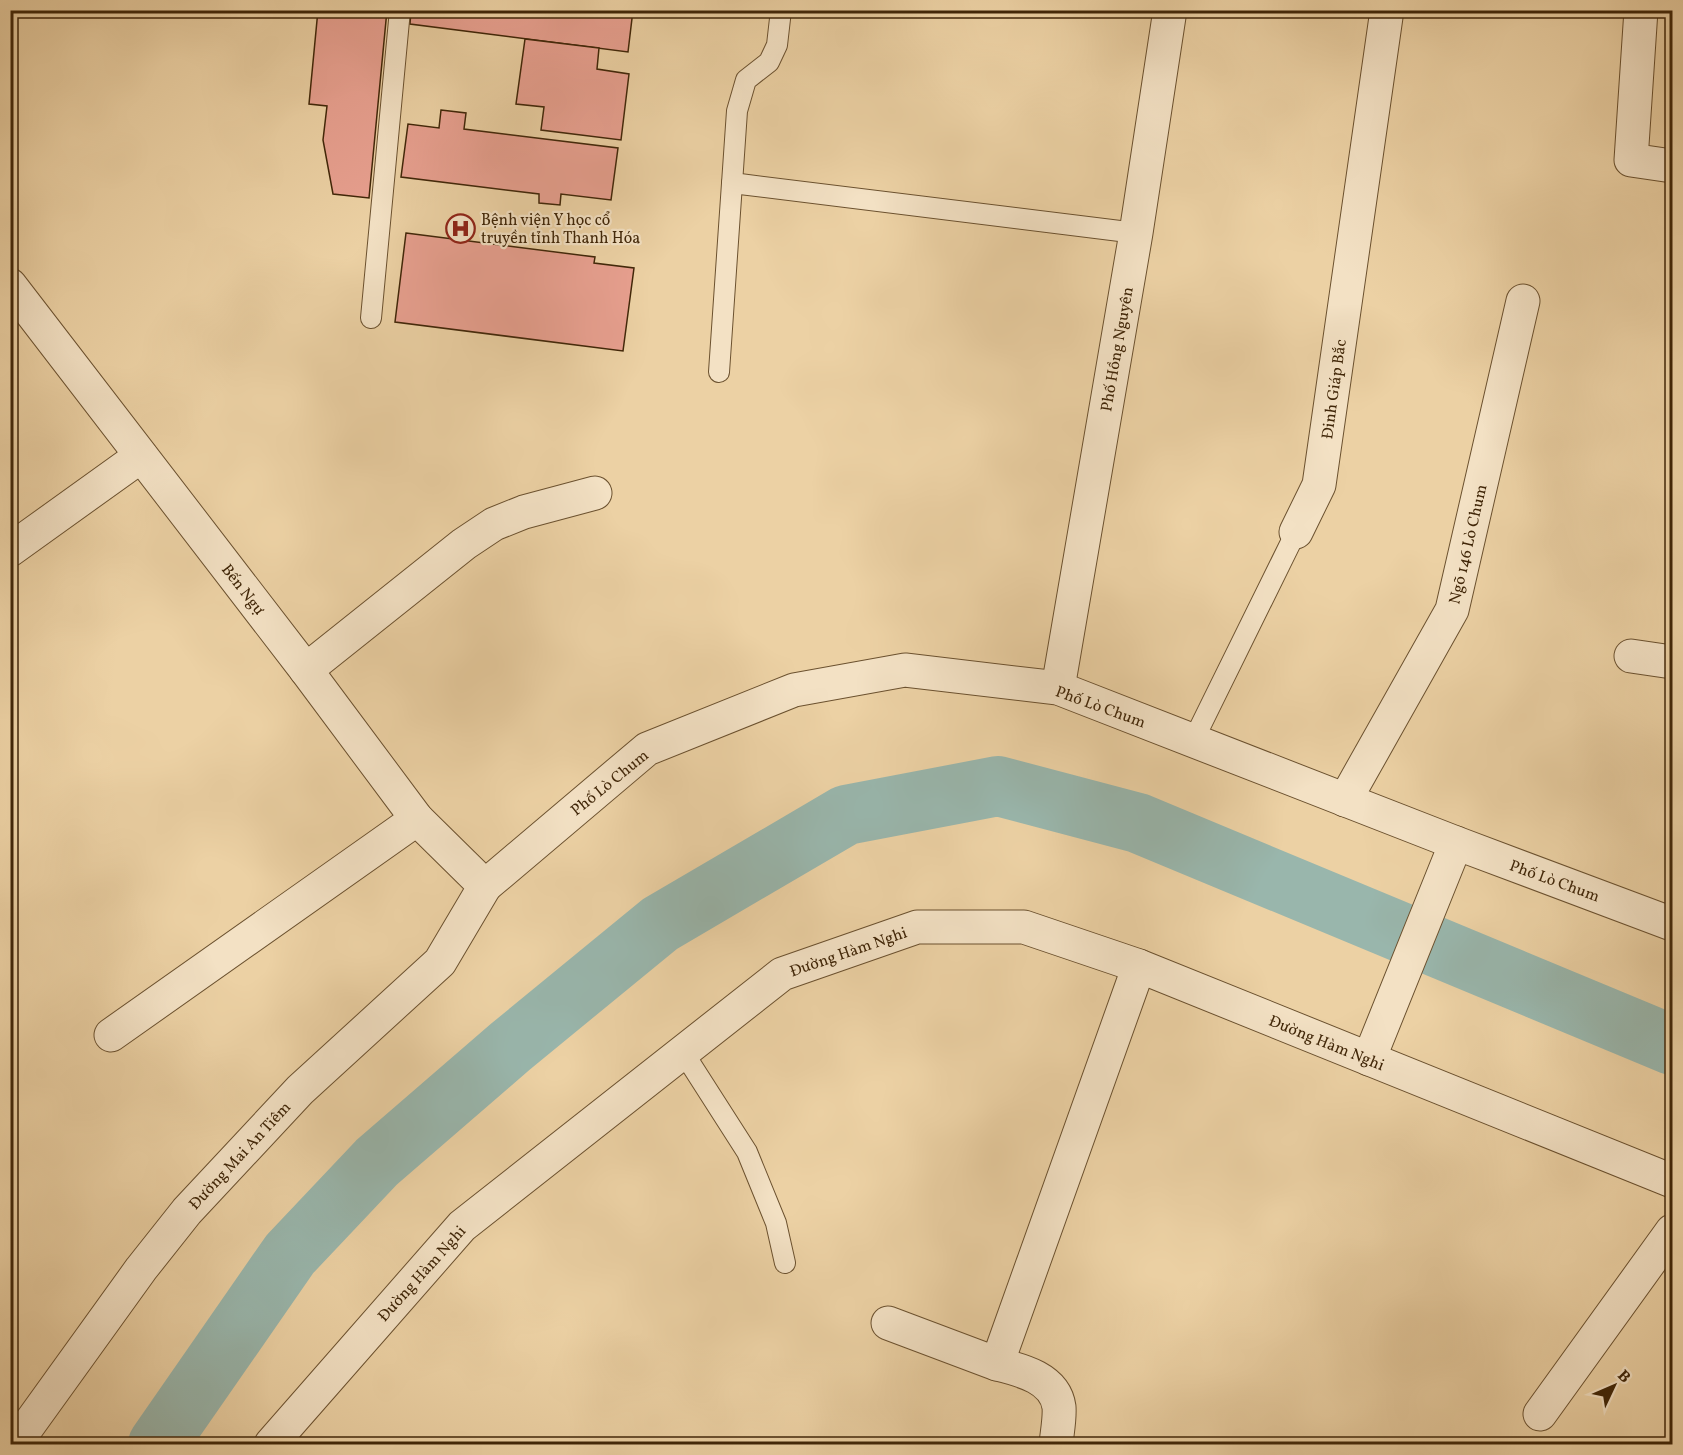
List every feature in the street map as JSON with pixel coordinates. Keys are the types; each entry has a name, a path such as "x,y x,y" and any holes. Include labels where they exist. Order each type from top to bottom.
{"street":[{"name":"Phố Hồng Nguyên","path":"1058,688 1136,233 1170,10"},
{"name":"Đinh Giáp Bắc","path":"1296,532 1319,485 1387,10"},
{"path":"1641,10 1631,160 1672,166"},
{"name":"Bến Ngự","path":"10,285 306,670 417,819 485,886"},
{"name":"Ngõ 146 Lò Chum","path":"1345,800 1452,610 1523,301"},
{"path":"10,550 141,456"},
{"path":"306,670 465,544 494,524 524,512 596,493"},
{"path":"1630,656 1672,662"},
{"name":"Phố Lò Chum","path":"485,886 647,749 794,690 905,669 1058,688 1456,843 1672,924"},
{"path":"111,1035 417,819"},
{"path":"1369,1059 1456,843"},
{"name":"Đường Mai An Tiêm","path":"15,1444 141,1269 187,1211 300,1090 440,962 485,886"},
{"name":"Đường Hàm Nghi","path":"271,1444 462,1226 782,974 917,927 1024,927 1139,966 1672,1181"},
{"path":"997,1364 1139,966"},
{"path":"1540,1414 1672,1231"},
{"path":"888,1323 997,1364 1030,1373 1054,1390 1059,1407 1056,1444"}],"lane":[{"path":"371,318 400,10"},
{"path":"719,372 737,111 746,80 769,62 777,45 781,10"},
{"path":"732,183 1136,233"},
{"name":"Đinh Giáp Bắc","path":"1193,741 1296,532"},
{"path":"683,1052 747,1152 776,1223 785,1263"}],"building":[{"path":"318,10 387,10 369,198 333,194 323,140 327,106 309,104"},
{"path":"411,10 633,10 628,52 410,24"},
{"path":"525,39 599,48 597,69 629,74 621,140 541,130 544,107 516,104"},
{"path":"441,110 466,113 464,129 618,148 611,200 561,194 560,205 539,203 539,194 401,177 408,124 439,128"},
{"path":"406,233 595,257 594,263 634,268 623,351 395,322"}],"waterway":[{"path":"158,1444 290,1254 377,1162 510,1047 660,924 846,815 998,786 1138,823 1672,1045"}],"place":[{"name":"Bệnh viện Y học cổ truyền tỉnh Thanh Hóa","path":"460,228"}]}
